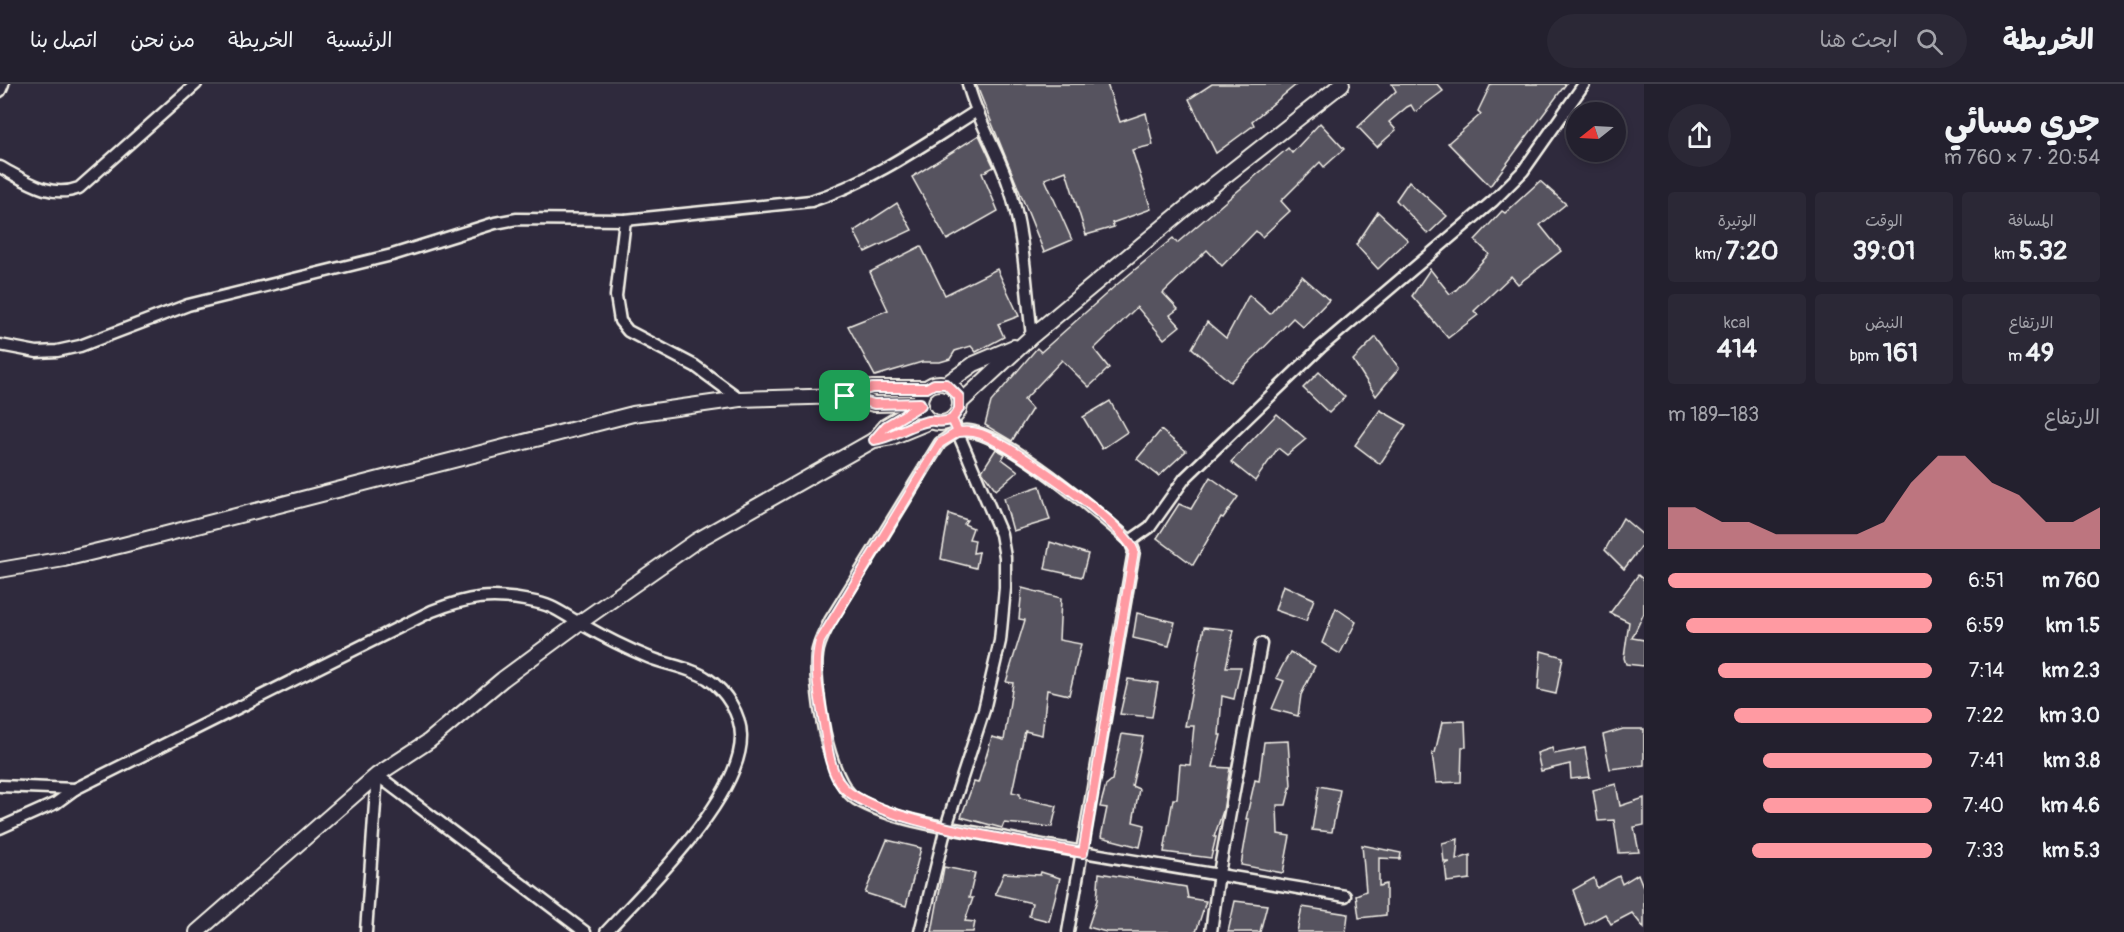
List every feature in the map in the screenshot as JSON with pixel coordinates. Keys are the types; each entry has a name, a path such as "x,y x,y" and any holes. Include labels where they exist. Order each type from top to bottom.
{"street":[{"path":"0,91 3,84"},
{"path":"0,167 43,190 65,193 80,188 196,84"},
{"path":"968,84 975,112 1012,197 1028,339"},
{"path":"960,403 1028,339 1216,183 1342,84"},
{"path":"1130,541 1150,527 1185,478 1321,347 1494,201 1524,171 1584,84"},
{"path":"0,345 38,352 80,346 188,305 392,255 495,222 517,219 625,220 811,201 832,194 900,159 975,112"},
{"path":"625,220 616,296 620,321 628,331 695,366 740,399"},
{"path":"946,384 974,364 1028,339"},
{"path":"0,570 104,549 633,414 740,399 845,396 872,388 927,388 934,384 946,384 956,391 960,403 955,425 940,443 830,621 816,654 820,700 829,754 842,785 856,799 893,814 946,827 1083,853 1219,873 1345,896"},
{"path":"197,932 377,775 429,741 503,679 696,542 874,440 886,426 920,404 927,388"},
{"path":"845,396 874,404 920,404"},
{"path":"920,404 924,414 931,421 955,425 981,434 1009,449 1086,502 1130,541 1134,551 1068,932"},
{"path":"874,440 892,437 931,421"},
{"path":"920,932 946,827 984,710 1000,642 1005,588 1005,557 1001,534 955,425"},
{"path":"0,828 56,803 75,789 432,611 457,601 491,596 528,600 558,608 579,623 649,658 708,679 726,696 737,715 741,735 740,755 732,774 706,817 669,864 606,932"},
{"path":"1211,932 1219,873 1261,644"},
{"path":"366,932 377,775"},
{"path":"377,775 585,932"},
{"path":"0,786 75,789"}],"building":[{"path":"976,84 1107,84 1120,122 1146,113 1153,145 1132,150 1151,209 1112,223 1114,227 1086,235 1066,171 1045,179 1072,240 1044,252"},
{"path":"1212,84 1297,84 1252,121 1254,125 1216,153 1189,99"},
{"path":"1392,84 1437,84 1443,91 1415,112 1411,105 1389,122 1396,130 1377,147 1358,127 1396,91"},
{"path":"1491,84 1566,84 1490,186 1448,143 1481,114 1478,111"},
{"path":"1320,123 1344,149 1324,167 1320,162 1281,201 1290,211 1262,237 1256,231 1222,266 1207,250 1163,293 1178,309 1170,315 1180,326 1164,339 1137,307 1094,349 1109,368 1089,387 1062,360 1024,400 1032,409 1012,441 985,425 991,402 1037,348 1041,352 1173,238 1177,243 1288,148 1292,153"},
{"path":"979,135 994,167 982,173 998,211 947,240 912,177"},
{"path":"1409,181 1447,216 1428,234 1396,200"},
{"path":"1540,181 1566,204 1540,225 1561,251 1518,284 1511,276 1474,311 1478,315 1448,338 1412,296 1430,269 1450,294 1456,290 1489,254 1475,240 1502,211 1505,213"},
{"path":"897,203 912,230 865,252 854,231"},
{"path":"1378,212 1408,240 1378,269 1356,245"},
{"path":"921,246 945,295 997,269 1019,316 998,324 1004,337 976,352 971,346 955,351 950,359 940,362 922,362 875,376 848,326 888,310 870,272"},
{"path":"1302,276 1329,300 1303,327 1293,318 1230,382 1192,348 1207,322 1226,338 1249,295 1270,314"},
{"path":"1376,337 1399,368 1376,396 1353,360"},
{"path":"1319,372 1345,397 1329,413 1303,388"},
{"path":"1110,401 1127,432 1102,449 1083,417"},
{"path":"1380,410 1406,425 1380,464 1355,445"},
{"path":"1277,414 1306,439 1287,455 1278,448 1255,481 1231,462"},
{"path":"1161,430 1186,451 1159,476 1137,459"},
{"path":"996,449 1005,454 1002,459 1018,471 996,490 982,471"},
{"path":"1210,477 1238,497 1223,518 1221,517 1193,565 1157,538 1179,504 1191,509"},
{"path":"1040,486 1050,520 1013,531 1004,498"},
{"path":"949,514 967,520 964,524 973,528 969,539 975,540 973,553 979,552 976,568 941,559"},
{"path":"1623,518 1644,536 1644,543 1624,569 1605,550"},
{"path":"1050,542 1088,554 1082,577 1045,569"},
{"path":"1638,575 1644,580 1644,613 1632,638 1644,640 1644,666 1626,664 1624,658 1629,622 1610,613"},
{"path":"1283,585 1314,599 1306,621 1275,610"},
{"path":"1022,588 1061,598 1059,640 1081,644 1069,695 1047,690 1042,735 1025,731 1012,792 1020,794 1020,798 1057,806 1052,827 1004,823 1002,828 961,817 974,782 978,783 992,737 1004,740 1013,683 1006,682 1025,620 1019,619"},
{"path":"1336,608 1356,622 1340,654 1322,643"},
{"path":"1137,613 1175,622 1169,646 1133,638"},
{"path":"1204,627 1234,630 1226,667 1241,667 1234,699 1222,696 1219,735 1221,735 1213,767 1230,768 1223,811 1214,837 1216,837 1211,858 1164,852 1173,799 1177,799 1180,764 1190,765 1194,726 1185,726"},
{"path":"1541,651 1563,657 1556,694 1538,690"},
{"path":"1290,652 1315,666 1301,695 1298,716 1272,709 1284,681 1276,678"},
{"path":"1128,679 1158,683 1152,717 1120,714"},
{"path":"1465,721 1466,747 1462,747 1461,782 1436,783 1432,753 1435,753 1442,722"},
{"path":"1623,729 1644,729 1644,765 1610,769 1603,735"},
{"path":"1122,734 1143,737 1132,786 1139,789 1133,822 1145,825 1140,847 1101,837 1107,808 1100,807 1106,785 1112,780"},
{"path":"1288,741 1291,785 1286,805 1277,805 1278,834 1290,836 1283,873 1241,865 1249,819 1246,819 1255,780 1259,781 1264,742"},
{"path":"1552,748 1554,754 1585,748 1590,777 1571,779 1570,764 1541,771 1537,753"},
{"path":"1616,784 1620,806 1644,798 1644,825 1634,827 1639,852 1619,853 1614,820 1598,821 1593,790"},
{"path":"1319,786 1340,790 1332,832 1312,830"},
{"path":"1458,839 1456,860 1470,855 1470,879 1447,882 1445,864 1450,862 1444,862 1442,843"},
{"path":"887,840 921,848 906,906 865,893"},
{"path":"1362,845 1401,853 1400,859 1379,858 1379,886 1386,884 1386,915 1359,918 1356,895 1366,891"},
{"path":"944,867 975,873 969,898 973,898 965,921 975,922 973,932 932,932"},
{"path":"1041,872 1060,878 1049,921 1029,916 1032,903 995,894 1004,873 1040,875"},
{"path":"1099,873 1186,887 1188,898 1206,901 1196,932 1106,932 1088,927 1097,900"},
{"path":"1638,874 1644,889 1644,928 1632,913 1611,924 1605,914 1585,925 1573,890 1594,878 1597,888 1619,876 1622,884"},
{"path":"1235,901 1267,905 1260,932 1228,932"},
{"path":"1302,907 1348,914 1346,932 1297,932"}],"route":[{"path":"845,396 872,388 927,388 940,383 952,387 960,403 952,419 958,432 981,434 1009,449 1086,502 1130,541 1134,551 1083,853 946,827 893,814 856,799 842,785 829,754 820,700 816,654 820,641 830,621 940,443 958,432 952,419 940,423 931,421 892,437 874,440 886,426 921,405 920,403 874,404 845,396"}]}
